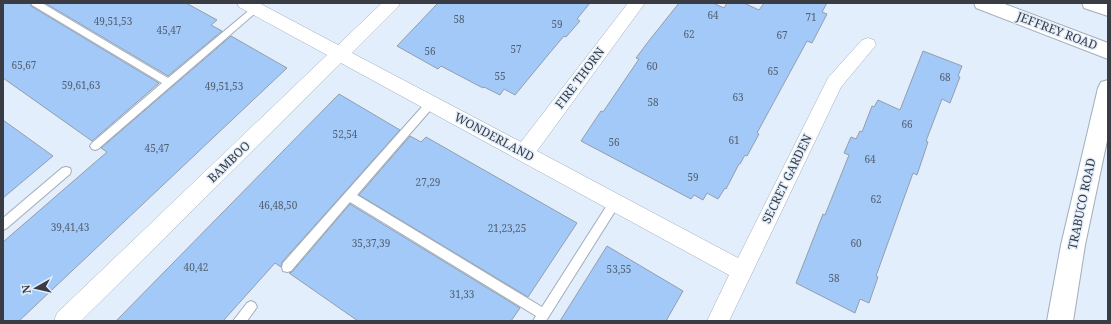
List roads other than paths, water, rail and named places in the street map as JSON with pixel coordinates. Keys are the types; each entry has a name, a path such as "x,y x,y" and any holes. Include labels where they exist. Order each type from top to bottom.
{"main road":[{"name":"JEFFREY ROAD","path":"983,3 1108,51"},
{"path":"1091,3 1108,9"},
{"name":"TRABUCO ROAD","path":"1060,321 1073,245 1108,88"}],"street":[{"name":"BAMBOO","path":"64,321 392,3"},
{"name":"FIRE THORN","path":"524,153 637,3"},
{"name":"WONDERLAND","path":"251,6 742,271"},
{"name":"SECRET GARDEN","path":"718,321 834,83 868,45"}],"lane":[{"path":"35,3 169,83"},
{"path":"95,146 169,83 251,6"},
{"path":"287,267 431,103"},
{"path":"3,226 66,171"},
{"path":"349,196 541,318 615,202"},
{"path":"239,321 251,307"}]}
